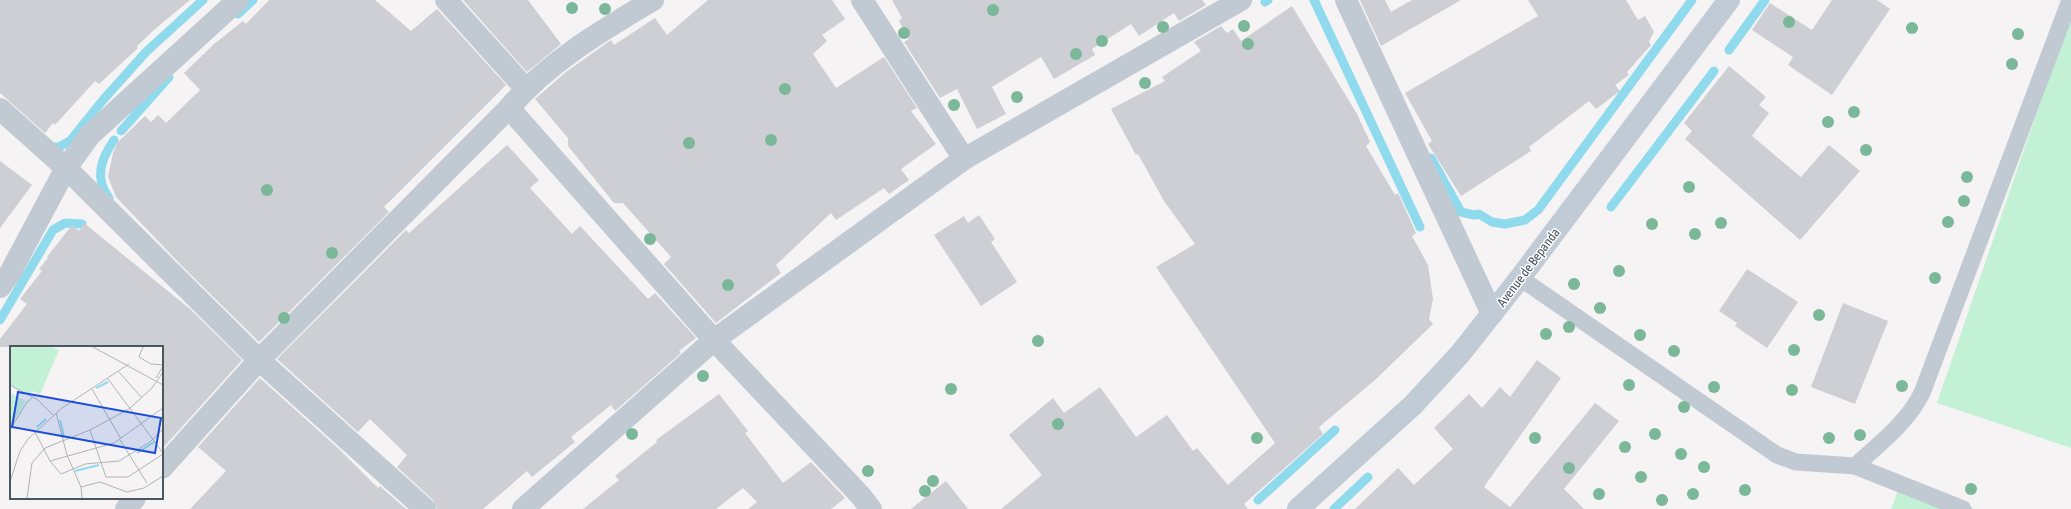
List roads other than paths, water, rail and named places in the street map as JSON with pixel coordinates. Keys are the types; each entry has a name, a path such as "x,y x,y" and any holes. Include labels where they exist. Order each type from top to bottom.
{"main road":[{"name":"Avenue de Bepanda","path":"1298,509 1413,404 1460,354 1520,278 1729,0"}],"street":[{"path":"0,287 10,273 66,168 90,135 238,0"},
{"path":"446,0 526,89"},
{"path":"163,467 259,360 509,108 526,89 597,33 653,0"},
{"path":"862,0 964,159"},
{"path":"523,509 714,340 964,159 1241,0"},
{"path":"1346,0 1492,314"},
{"path":"509,108 714,340 860,495 871,509"},
{"path":"0,109 66,168 259,360 425,509"},
{"path":"126,509 135,499"}],"lane":[{"path":"1855,466 1903,422 1915,407 1922,392 2070,0"},
{"path":"1520,278 1777,455 1796,462 1855,466 1963,509"}],"waterway":[{"path":"49,147 59,147 70,141 103,100 146,52 203,0"},
{"path":"238,14 253,0"},
{"path":"1314,0 1420,227"},
{"path":"1431,158 1461,212 1474,215 1479,214 1492,222 1505,224 1525,220 1538,210 1692,0"},
{"path":"1729,50 1765,0"},
{"path":"1611,207 1714,71"},
{"path":"121,131 169,77"},
{"path":"109,198 104,191 101,169 109,147 114,140"},
{"path":"0,320 53,230 65,223 82,224"},
{"path":"1258,500 1335,430"},
{"path":"1334,509 1368,477"}]}
